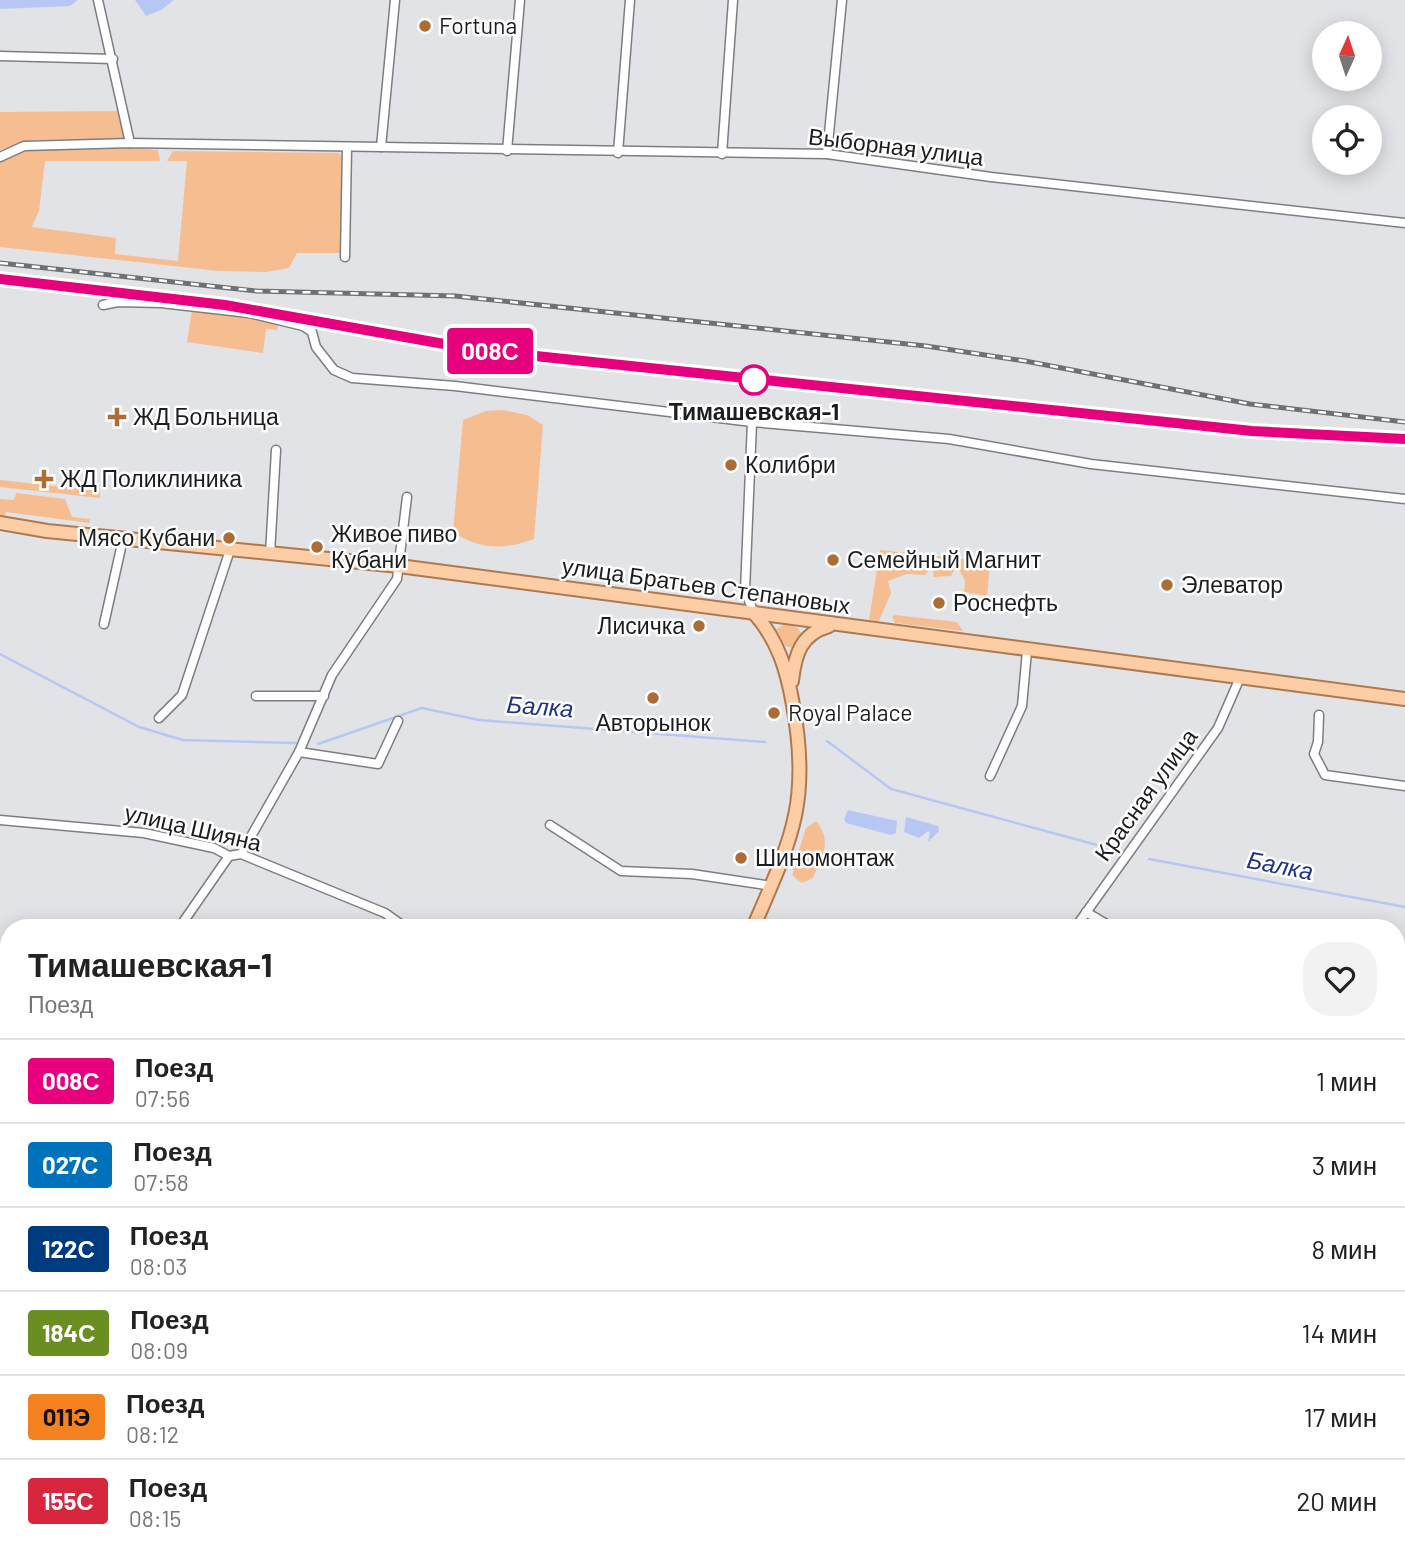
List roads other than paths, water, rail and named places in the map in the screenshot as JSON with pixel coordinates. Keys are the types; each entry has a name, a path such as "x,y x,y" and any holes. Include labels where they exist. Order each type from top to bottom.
{"main road":[{"name":"улица Братьев Степановых","path":"0,523 123,539 399,566 1239,680 1405,699"},
{"path":"754,613 773,637 786,669 802,761 799,798 791,836 757,919"},
{"path":"791,692 794,660 801,644 816,630 832,625"}],"street":[{"path":"98,0 130,143"},
{"path":"381,147 395,0"},
{"path":"507,151 520,0"},
{"path":"618,153 630,0"},
{"path":"722,154 733,0"},
{"path":"827,155 842,0"},
{"path":"0,56 113,59"},
{"name":"Выборная улица","path":"0,157 24,146 130,143 827,155 991,177 1405,223"},
{"path":"345,257 347,147"},
{"path":"103,305 117,302 161,303 249,313 303,326 312,332 316,347 332,368 352,377 455,386 752,422 948,439 1091,464 1405,499"},
{"path":"752,422 745,591 754,613"},
{"path":"270,554 276,450"},
{"path":"241,854 299,752 332,675 397,579 407,496"},
{"path":"104,624 123,539"},
{"path":"159,718 182,695 230,550"},
{"path":"990,776 1022,706 1027,651"},
{"name":"Красная улица","path":"1081,919 1218,728 1239,680"},
{"path":"256,696 324,695"},
{"path":"1319,715 1318,742 1314,754 1325,775 1405,786"},
{"path":"299,752 377,764 398,721"},
{"name":"улица Шияна","path":"0,820 144,832 214,848 229,856 241,854 393,919"},
{"path":"550,825 621,871 692,874 772,886"},
{"path":"185,919 229,856"},
{"path":"1086,912 1098,919"}],"water":[{"path":"0,0 78,0 70,6 0,9"},
{"path":"135,0 174,0 161,10 146,16"},
{"path":"848,810 897,821 896,833 891,835 846,823 844,819"},
{"path":"906,817 938,826 939,831 928,842 928,831 919,838 904,832"}],"waterway":[{"name":"Балка","path":"0,654 139,727 183,740 296,743"},
{"name":"Балка","path":"318,744 422,708 479,720 765,742"},
{"name":"Балка","path":"827,741 891,789 1108,848"},
{"name":"Балка","path":"1149,859 1405,907"}],"railway":[{"path":"0,263 257,291 455,296 926,346 1025,361 1250,404 1405,422"},
{"path":"0,279 225,305 478,350 1253,431 1405,439"}],"train":[{"name":"008С","path":"0,279 225,305 478,350 979,405 1312,436 1405,439"}],"place":[{"name":"Fortuna","path":"425,26"},
{"name":"Тимашевская-1","path":"754,380"},
{"name":"ЖД Больница","path":"117,417"},
{"name":"Колибри","path":"731,465"},
{"name":"ЖД Поликлиника","path":"44,479"},
{"name":"Мясо Кубани","path":"229,538"},
{"name":"Живое пиво Кубани","path":"317,547"},
{"name":"Семейный Магнит","path":"833,560"},
{"name":"Элеватор","path":"1167,585"},
{"name":"Роснефть","path":"939,603"},
{"name":"Лисичка","path":"699,626"},
{"name":"Авторынок","path":"653,698"},
{"name":"Royal Palace","path":"774,713"},
{"name":"Шиномонтаж","path":"741,858"}]}
